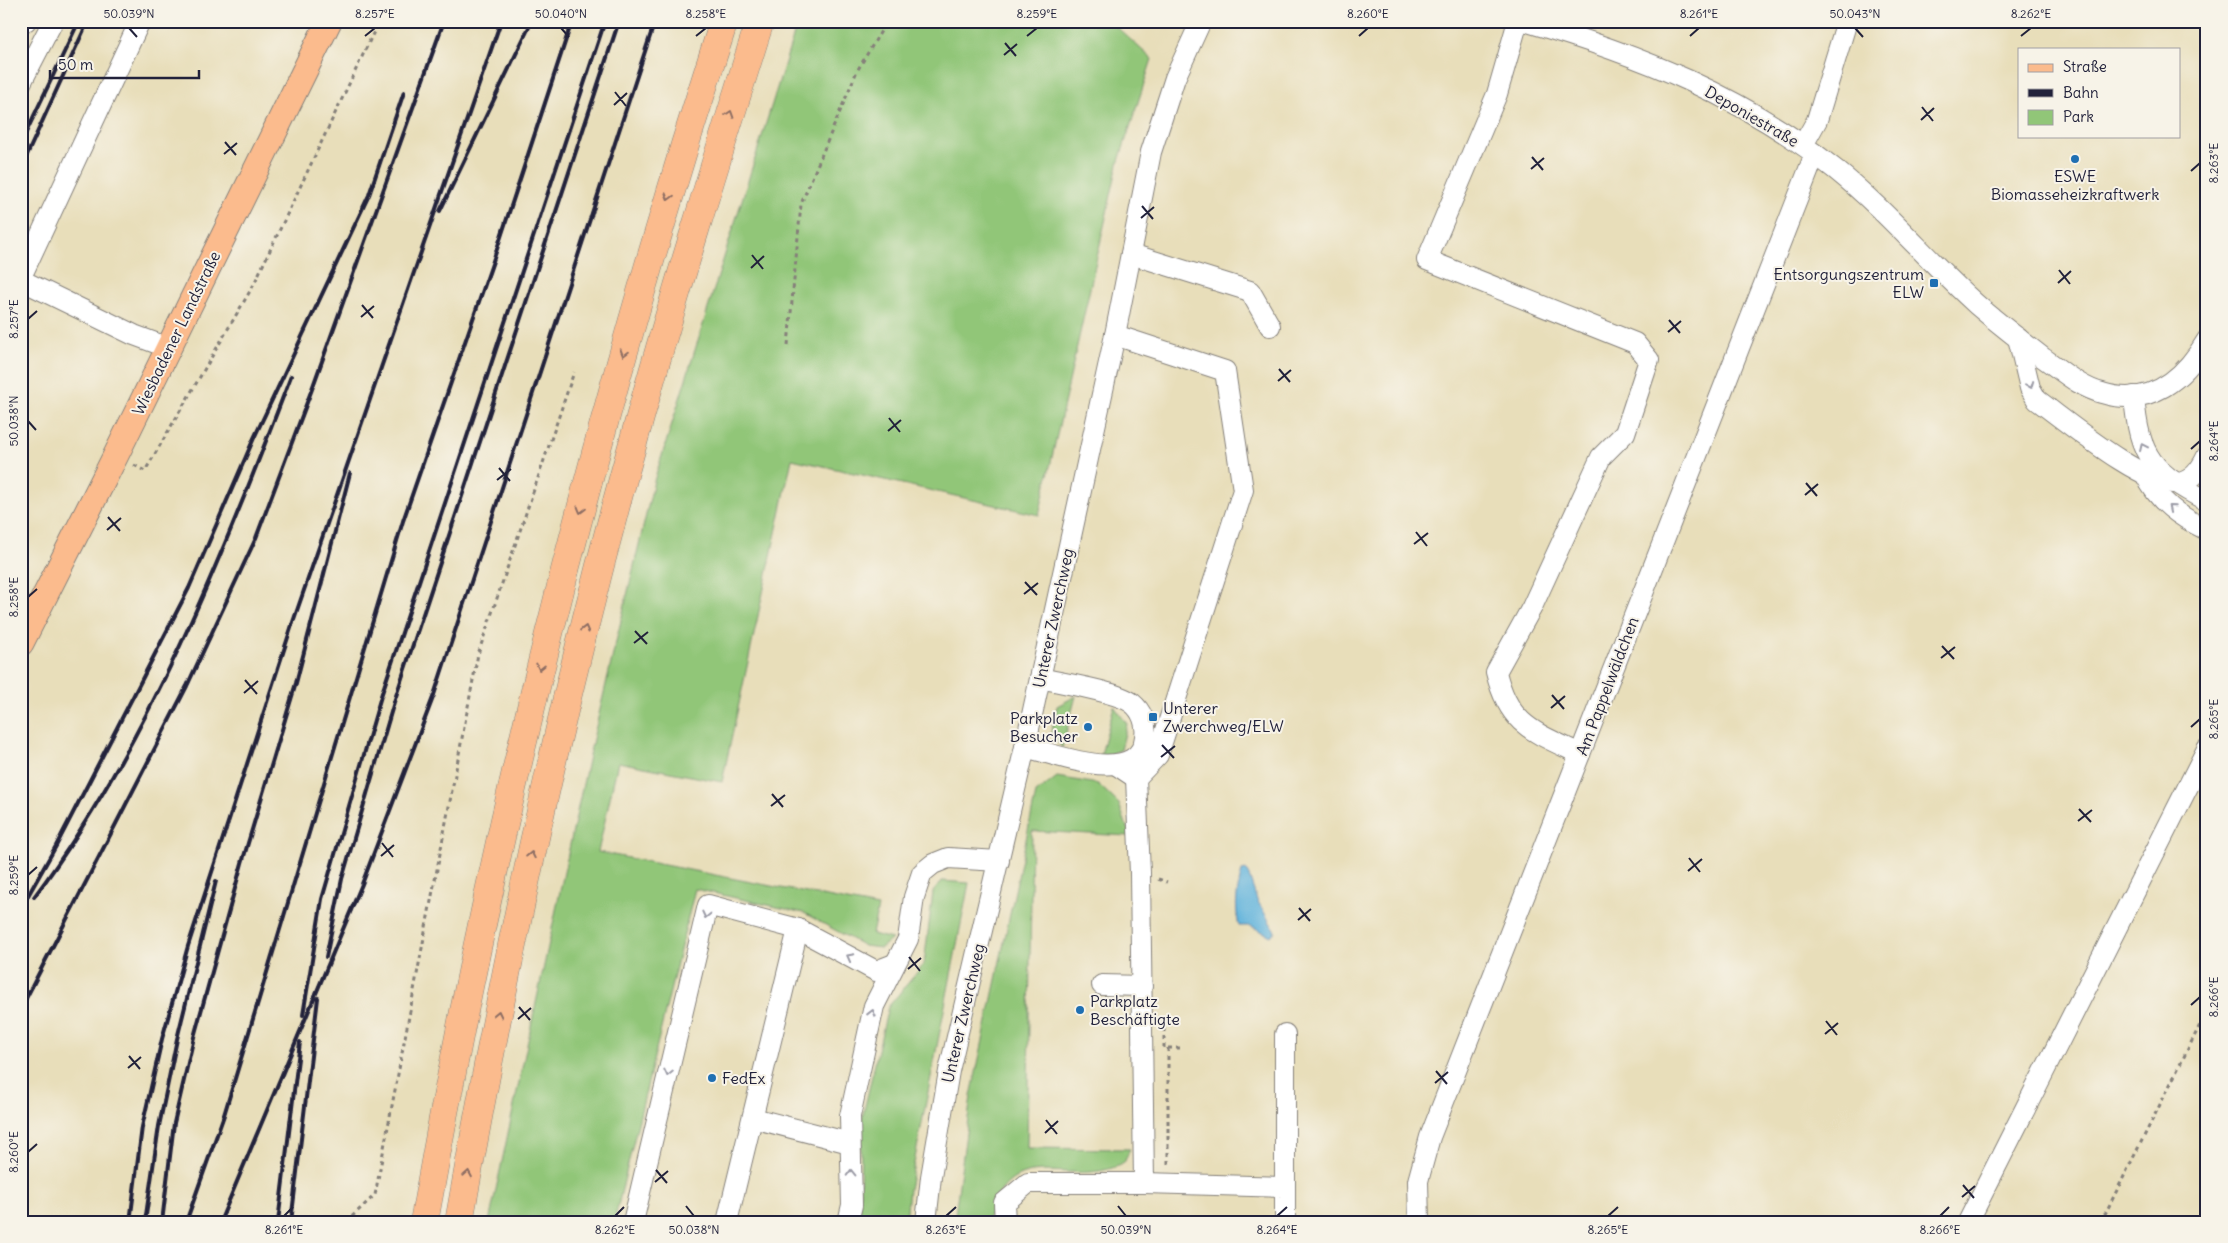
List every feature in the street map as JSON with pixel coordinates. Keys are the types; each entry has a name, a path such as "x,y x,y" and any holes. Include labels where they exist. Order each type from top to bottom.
{"highway":[{"path":"424,1222 448,1086 492,876 548,634 606,413 682,150 724,21"},
{"path":"459,1222 482,1092 531,852 581,644 635,434 716,160 760,21"}],"main road":[{"name":"Wiesbadener Landstraße","path":"21,642 328,21"}],"street":[{"path":"21,22 26,21"},
{"path":"21,84 53,21"},
{"path":"140,21 21,278 134,334 168,348"},
{"name":"Unterer Zwerchweg","path":"926,1222 931,1177 949,1071 1025,747 1115,335 1151,152 1175,78 1201,21"},
{"path":"1518,21 1497,94 1427,260 1635,344 1649,360 1625,433 1601,457 1532,607 1496,672 1501,690 1513,714 1529,729 1580,754"},
{"name":"Deponiestraße","path":"1524,21 1577,37 1661,67 1736,103 1809,149 1866,196 1978,306 2018,338 2089,389 2104,394 2134,396 2160,389 2182,375 2191,366 2207,340"},
{"name":"Am Pappelwäldchen","path":"1419,1222 1418,1181 1430,1137 1580,754 1809,149 1847,21"},
{"path":"1131,254 1250,291 1270,326"},
{"path":"1115,335 1225,371 1243,490 1158,756 1136,778 1142,986 1144,1183"},
{"path":"2018,338 2030,388 2037,400 2108,452 2145,474 2175,484 2207,501"},
{"path":"2134,396 2136,426 2143,447 2156,467 2175,484"},
{"path":"2175,484 2194,476 2207,456"},
{"path":"2145,474 2157,496 2169,507 2187,521 2207,530"},
{"path":"1025,747 1104,766 1118,766 1130,761 1135,756 1145,739 1145,725 1140,712 1131,702 1118,697 1040,678"},
{"path":"1968,1222 2207,749"},
{"path":"1118,766 1136,778"},
{"path":"848,1222 852,1206 850,1116 874,1006 908,939 914,898 922,873 933,864 948,858 999,861"},
{"path":"633,1222 708,905 798,929 876,971 894,964"},
{"path":"727,1222 798,929"},
{"path":"1102,985 1142,986"},
{"path":"1285,1034 1286,1222"},
{"path":"752,1118 850,1143"},
{"path":"1004,1222 1004,1204 1028,1182 1285,1187"}],"path":[{"path":"145,471 253,286 379,21"},
{"path":"788,345 801,204 857,71 887,21"},
{"path":"346,1222 375,1195 478,654 574,372"},
{"path":"2101,1222 2207,1011"},
{"path":"1168,1048 1168,1184"}],"green space":[{"path":"798,21 1110,21 1152,59 1118,164 1039,515 792,459 722,782 618,762 598,852 878,907 872,934 892,939 881,948 864,946 804,913 695,889 614,1222 489,1222 589,756 654,481"},
{"path":"1076,696 1062,748 1051,732 1057,706"},
{"path":"1114,706 1127,724 1121,750 1100,758"},
{"path":"1057,777 1098,784 1119,804 1130,836 1032,831 1027,1148 1130,1149 1124,1163 1103,1170 1027,1173 1011,1181 998,1196 987,1222 954,1222 971,1096 1036,793"},
{"path":"942,881 969,883 909,1189 906,1222 859,1222 862,1119 888,1007 924,964 933,892"}],"water":[{"path":"1247,870 1257,900 1275,931 1271,936 1251,926 1239,926 1236,905 1242,871"}],"railway":[{"path":"21,143 79,21"},
{"path":"21,168 88,21"},
{"path":"21,1008 187,686 256,538 312,389 444,21"},
{"path":"130,1222 142,1127 162,1039 188,946 293,622 501,21"},
{"path":"440,211 532,21"},
{"path":"186,1222 224,1115 403,521 493,261 572,21"},
{"path":"303,1015 322,899 381,696 605,21"},
{"path":"326,957 342,879 394,702 619,21"},
{"path":"220,1222 362,884 434,695 655,21"},
{"path":"21,908 56,846 189,588 254,438 369,195 404,92"},
{"path":"34,897 75,838 113,776 148,711 180,646 210,578 291,376"},
{"path":"162,1222 174,1123 194,1037 242,863 296,683 350,473"},
{"path":"145,1222 159,1126 177,1039 216,881"},
{"path":"291,1222 318,998"},
{"path":"278,1222 300,1042"}],"place":[{"name":"ESWE Biomasseheizkraftwerk","path":"2075,159"},
{"name":"Entsorgungszentrum ELW","path":"1934,283"},
{"name":"Unterer Zwerchweg/ELW","path":"1153,717"},
{"name":"Parkplatz Besucher","path":"1088,727"},
{"name":"Parkplatz Beschäftigte","path":"1080,1010"},
{"name":"FedEx","path":"712,1078"}]}
